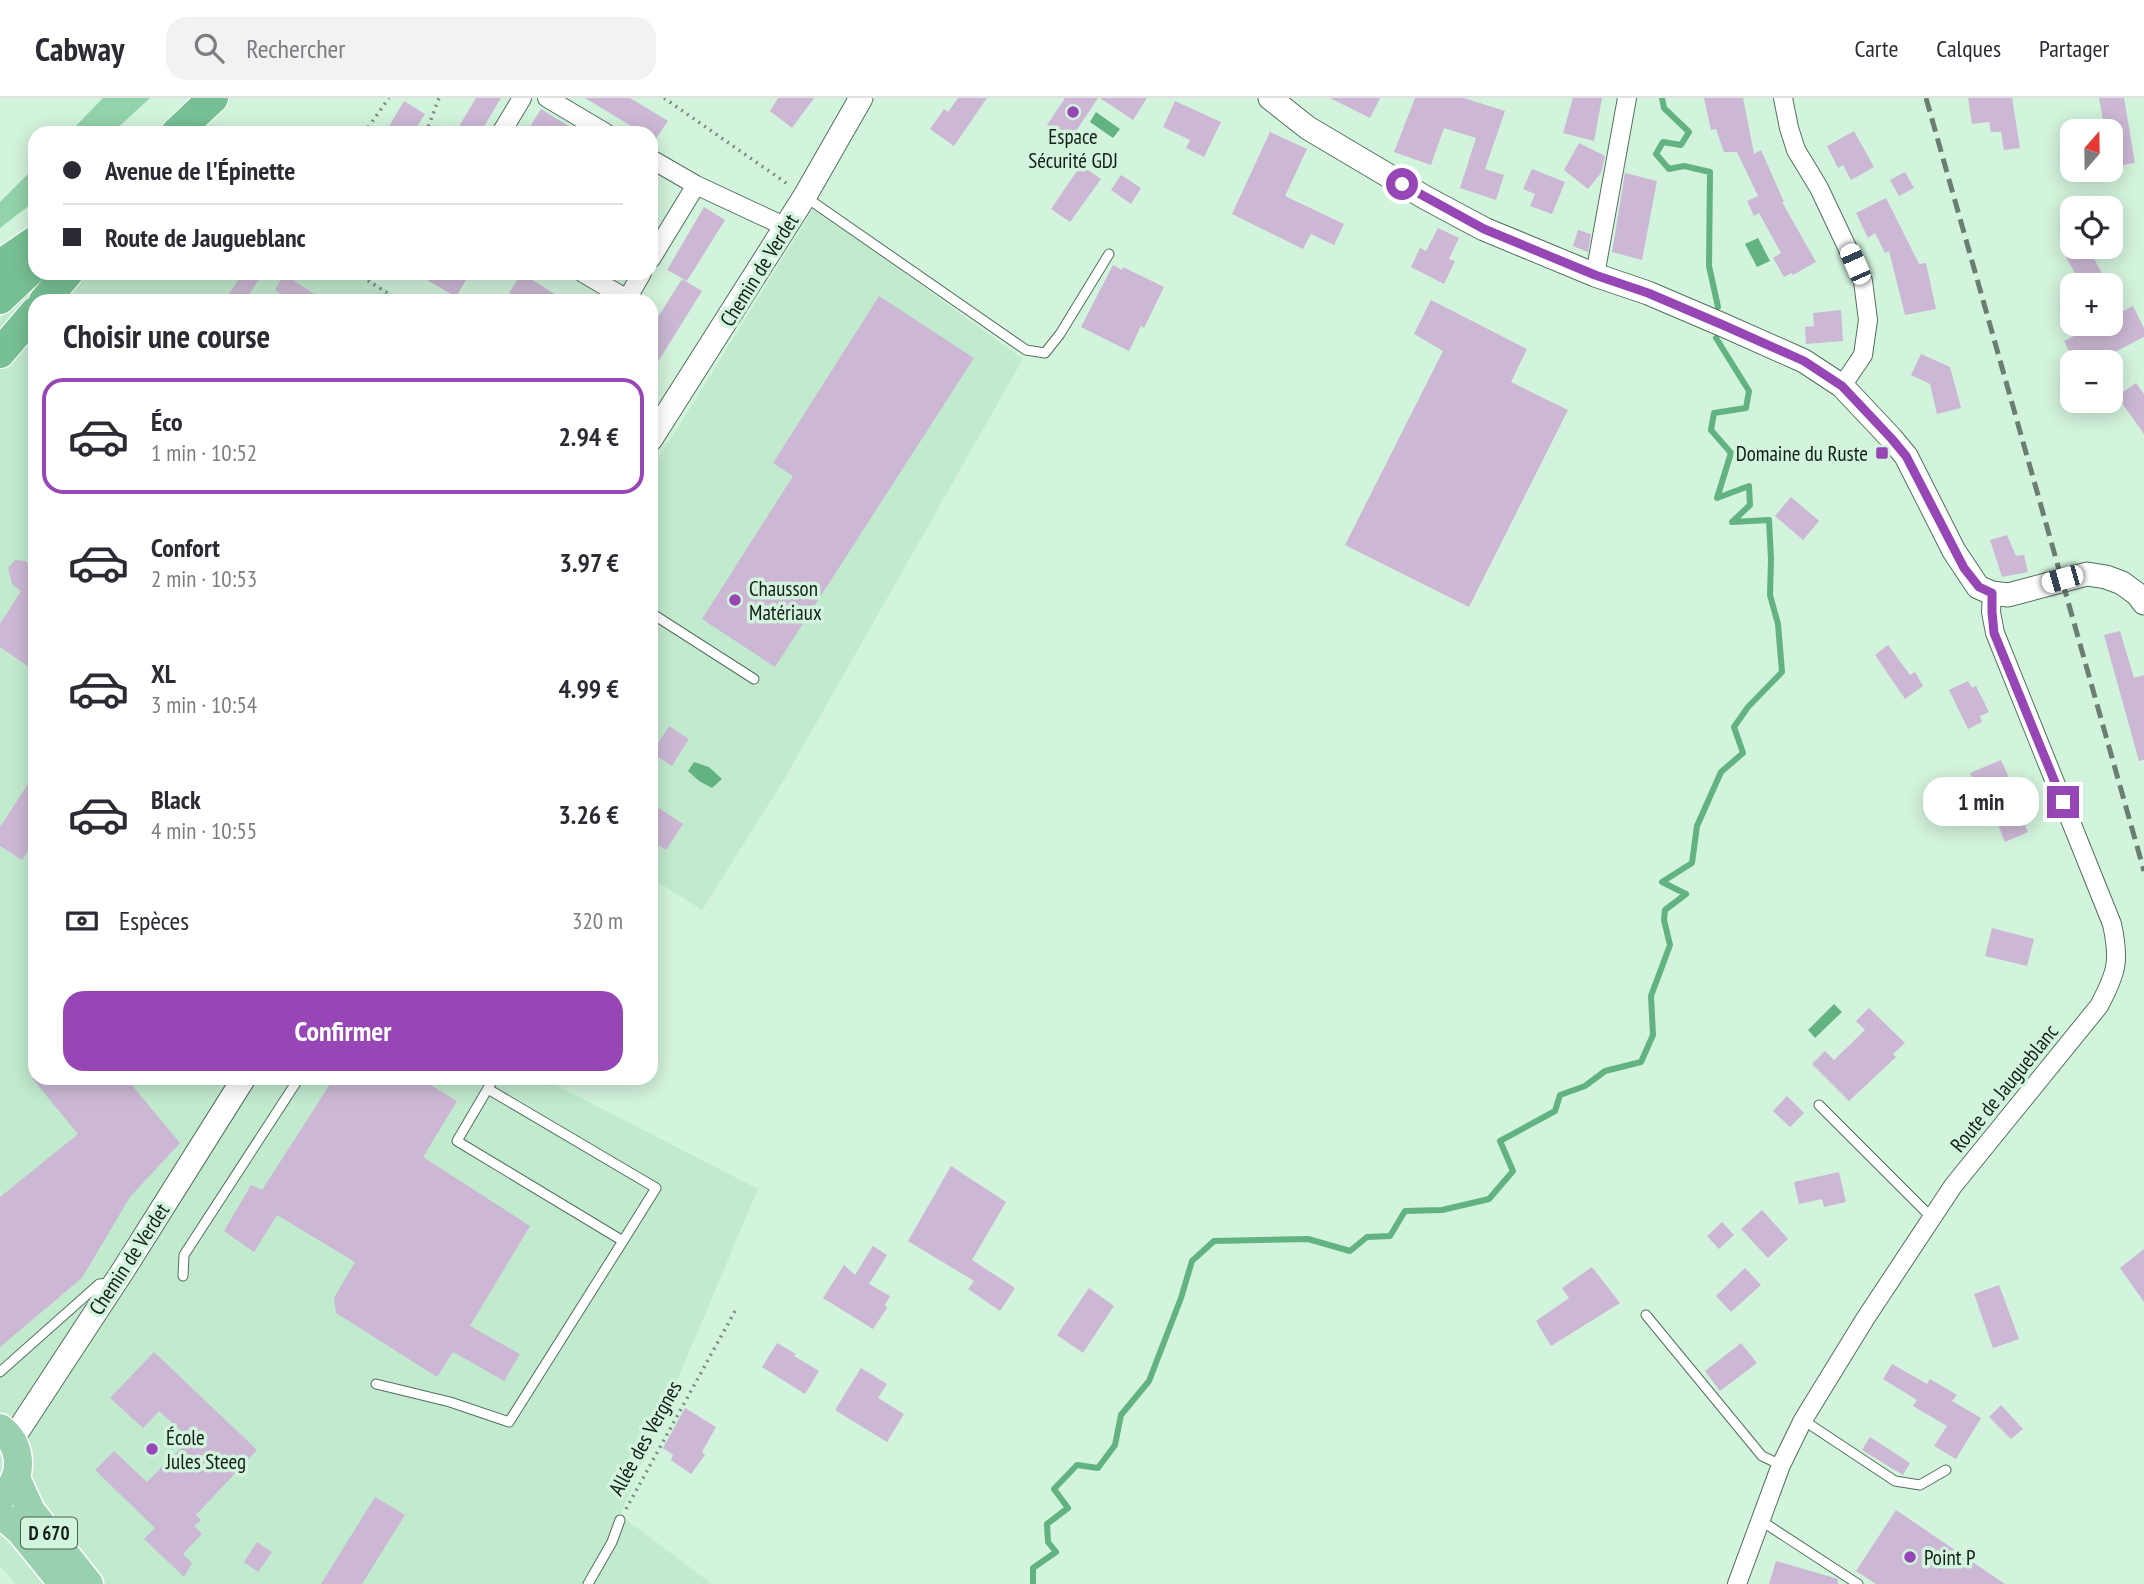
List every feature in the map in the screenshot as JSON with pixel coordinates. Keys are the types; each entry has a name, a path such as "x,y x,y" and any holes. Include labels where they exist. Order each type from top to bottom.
{"highway":[{"path":"183,126 213,98"},
{"path":"198,126 224,98"},
{"path":"0,265 28,246"},
{"path":"0,299 28,273"},
{"path":"50,294 62,280"},
{"path":"0,354 28,320"}],"main road":[{"path":"6,1434 17,1452 19,1465 8,1488"},
{"name":"D 670","path":"8,1488 31,1511 89,1584"},
{"name":"D 670","path":"0,1514 20,1531 63,1584"}],"street":[{"path":"505,126 522,98"},
{"path":"547,98 594,126"},
{"name":"Chemin de Verdet","path":"658,424 786,227 861,98"},
{"path":"1271,98 1308,128 1484,229 1723,325 1804,361 1842,386 1906,456 1964,568 1979,587 1992,593 2008,595 2087,574 2122,583 2144,603"},
{"path":"1595,275 1628,98"},
{"path":"1783,98 1796,150 1819,188 1863,281 1868,320 1863,355 1842,386"},
{"path":"658,163 696,186 786,227"},
{"path":"658,248 696,186"},
{"path":"595,280 619,294"},
{"name":"Route de Jaugueblanc","path":"1737,1584 1781,1465 1804,1419 1865,1319 1953,1186 2099,1006 2117,966 2117,945 2112,923 1994,633 1992,593"},
{"name":"Chemin de Verdet","path":"6,1434 124,1269 240,1085"}],"lane":[{"path":"805,196 1026,350 1045,353 1060,334 1109,254"},
{"path":"658,617 754,679"},
{"path":"183,1276 184,1255 294,1085"},
{"path":"490,1085 457,1141 623,1241"},
{"path":"376,1384 450,1402 509,1422 656,1188 488,1089"},
{"path":"1819,1105 1932,1218"},
{"path":"0,1372 99,1283 113,1282"},
{"path":"1646,1315 1762,1455 1781,1465"},
{"path":"1804,1419 1895,1481 1920,1485 1946,1470"},
{"name":"Allée des Vergnes","path":"588,1584 612,1542 620,1520"},
{"path":"1760,1520 1858,1584"}],"path":[{"path":"368,126 389,98"},
{"path":"429,126 439,98"},
{"path":"664,98 805,196"},
{"path":"367,280 389,294"},
{"name":"Allée des Vergnes","path":"620,1520 735,1311"}],"shaded area":[{"path":"103,98 150,98 120,126 76,126"},
{"path":"1096,112 1120,129 1113,138 1090,122"},
{"path":"28,174 28,206 0,228 0,202"},
{"path":"814,208 1023,359 785,778 702,910 658,882 658,460"},
{"path":"1758,238 1770,261 1757,267 1745,244"},
{"path":"40,280 370,280 395,294 28,294 28,1085 556,1085 758,1189 620,1515 712,1584 16,1584 0,1566 0,319"},
{"path":"694,762 709,767 722,779 712,788 699,781 688,771"},
{"path":"1834,1004 1842,1012 1815,1038 1808,1030"}],"building":[{"path":"476,98 501,98 484,126 459,126"},
{"path":"585,98 630,98 668,121 658,136 658,126 631,126"},
{"path":"778,98 814,98 792,128 770,111"},
{"path":"958,98 987,98 954,146 930,129 944,109 948,112"},
{"name":"Espace Sécurité GDJ","path":"1065,98 1098,98 1070,140 1047,125"},
{"name":"Espace Sécurité GDJ","path":"1100,98 1147,98 1133,120"},
{"path":"1330,98 1380,98 1370,118"},
{"path":"1415,98 1464,98 1505,111 1485,169 1504,175 1496,200 1460,188 1476,138 1444,128 1431,165 1394,152"},
{"path":"1573,98 1602,98 1594,141 1563,133"},
{"path":"1704,98 1743,98 1754,154 1761,150 1782,202 1816,262 1784,277 1773,258 1781,253 1759,213 1754,216 1747,201 1758,196 1737,152 1724,152 1716,129 1711,130"},
{"path":"1968,98 2012,98 2020,148 2004,150 2001,132 1991,132 1989,122 1972,124"},
{"path":"2099,98 2124,98 2135,163 2123,165 2123,119 2103,119"},
{"path":"404,101 425,114 417,126 389,126"},
{"path":"1175,101 1221,122 1204,157 1186,148 1190,140 1163,127"},
{"path":"541,109 569,126 530,126"},
{"path":"1854,131 1874,167 1851,180 1843,165 1838,168 1827,146"},
{"path":"1270,132 1307,149 1285,196 1344,224 1334,245 1311,234 1303,249 1232,214"},
{"path":"1579,143 1605,156 1601,173 1588,189 1564,170"},
{"path":"1081,165 1101,179 1070,222 1051,209"},
{"path":"1532,169 1565,182 1552,214 1530,206 1535,194 1523,189"},
{"path":"1905,172 1914,188 1899,196 1890,180"},
{"path":"1625,173 1657,181 1642,260 1612,252"},
{"path":"1121,175 1141,188 1131,204 1111,190"},
{"path":"1886,198 1919,264 1926,263 1936,309 1905,315 1889,251 1885,253 1875,233 1868,238 1856,213"},
{"path":"704,207 725,220 687,281 667,270"},
{"path":"1438,228 1459,238 1449,259 1455,261 1444,284 1411,267 1420,248 1426,251"},
{"path":"1578,230 1591,234 1588,252 1573,246"},
{"path":"2067,259 2094,259 2102,273 2075,273"},
{"path":"1113,265 1122,270 1123,267 1164,287 1144,328 1141,326 1129,351 1081,327"},
{"path":"682,279 702,291 658,362 658,317"},
{"path":"238,280 258,280 250,294 229,294"},
{"path":"281,280 293,280 314,294 281,294 275,290"},
{"path":"427,280 466,280 458,294 451,294"},
{"path":"517,280 532,280 555,294 510,294"},
{"path":"879,296 974,358 775,667 702,619 793,476 773,463"},
{"path":"1431,300 1527,349 1511,382 1568,410 1469,607 1345,545 1443,351 1414,334"},
{"path":"2133,306 2144,328 2144,337 2119,350 2069,350 2064,341 2074,336 2123,336 2123,311"},
{"path":"1841,310 1843,341 1806,344 1805,327 1814,326 1813,313"},
{"path":"1921,354 1950,367 1961,408 1937,414 1930,384 1911,375"},
{"path":"2136,383 2144,394 2144,434 2123,404 2123,392"},
{"path":"1791,497 1819,521 1803,540 1775,516"},
{"path":"2007,535 2016,556 2024,555 2028,572 2002,577 1990,540"},
{"path":"15,560 28,563 28,666 0,647 0,624 21,591 12,584 8,568"},
{"path":"2120,631 2134,678 2144,675 2144,760 2139,761 2104,635"},
{"path":"1888,645 1910,675 1915,672 1923,686 1905,699 1875,655"},
{"path":"1968,681 1972,688 1976,686 1989,712 1980,716 1982,722 1968,729 1949,690"},
{"path":"669,726 689,739 672,766 658,757 658,743"},
{"path":"2001,760 2009,778 2002,780 2016,814 2020,812 2028,832 2005,842 1970,773"},
{"path":"28,784 28,851 22,860 0,846 0,827"},
{"path":"658,808 683,824 666,850 658,845"},
{"path":"1992,928 2034,939 2027,966 1985,956"},
{"path":"1869,1008 1905,1043 1893,1054 1896,1057 1849,1101 1812,1064 1825,1051 1834,1060 1865,1030 1856,1021"},
{"path":"38,1085 132,1085 180,1143 130,1197 82,1278 0,1347 0,1197 78,1134"},
{"path":"330,1085 431,1085 457,1101 423,1157 530,1226 470,1326 520,1354 504,1381 453,1352 437,1377 336,1313 334,1298 355,1262 277,1215 254,1252 224,1231 251,1185 262,1190"},
{"path":"1787,1096 1804,1113 1790,1127 1773,1111"},
{"path":"951,1166 1006,1202 972,1260 1015,1288 1000,1311 968,1289 974,1281 908,1241"},
{"path":"1839,1172 1846,1202 1824,1207 1822,1199 1799,1204 1794,1182"},
{"path":"1762,1210 1788,1239 1768,1258 1741,1229"},
{"path":"1722,1222 1734,1235 1719,1249 1707,1236"},
{"path":"873,1246 887,1255 869,1284 890,1296 885,1305 887,1308 873,1329 823,1298 844,1265 855,1275"},
{"path":"2144,1249 2144,1302 2120,1268"},
{"path":"1592,1267 1620,1303 1551,1346 1536,1321 1569,1298 1562,1288"},
{"path":"1745,1268 1761,1285 1731,1312 1716,1296"},
{"path":"1999,1285 2019,1339 1993,1348 1974,1294"},
{"path":"1089,1288 1114,1306 1083,1353 1057,1335"},
{"path":"777,1343 819,1371 805,1394 762,1367"},
{"path":"1741,1343 1757,1363 1720,1391 1705,1371"},
{"path":"154,1352 257,1450 196,1515 201,1520 194,1526 202,1534 183,1554 192,1563 184,1577 144,1539 155,1528 95,1470 114,1451 147,1482 190,1439 159,1411 143,1428 110,1398"},
{"path":"1892,1364 1927,1384 1930,1379 1957,1395 1952,1401 1981,1418 1956,1459 1934,1446 1947,1426 1913,1406 1917,1400 1883,1379"},
{"path":"861,1368 887,1384 878,1398 904,1414 887,1442 835,1410"},
{"path":"2001,1405 2023,1429 2011,1439 1989,1417"},
{"path":"685,1408 716,1427 702,1452 705,1455 691,1474 671,1460 673,1455 663,1448"},
{"path":"1870,1437 1910,1463 1903,1475 1862,1450"},
{"path":"375,1497 405,1515 362,1584 321,1584"},
{"path":"1896,1510 2005,1584 1876,1584 1856,1571"},
{"path":"257,1542 272,1552 258,1572 244,1562"},
{"path":"1776,1561 1838,1579 1838,1584 1769,1584"}],"waterway":[{"path":"1662,98 1664,108 1689,132 1681,145 1663,142 1656,154 1669,169 1684,166 1710,172 1709,266 1718,307"},
{"path":"1033,1584 1033,1568 1056,1552 1048,1542 1047,1524 1068,1508 1054,1489 1077,1465 1098,1468 1115,1445 1121,1415 1149,1381 1181,1298 1192,1261 1214,1241 1308,1239 1350,1251 1367,1237 1390,1236 1405,1211 1442,1210 1489,1199 1513,1171 1500,1141 1555,1111 1560,1095 1585,1086 1605,1071 1641,1062 1653,1035 1651,996 1670,945 1664,920 1665,910 1686,894 1662,882 1692,863 1697,826 1721,772 1743,753 1734,727 1748,707 1782,672 1778,624 1770,595 1769,520 1732,522 1750,505 1749,486 1717,498 1731,453 1711,430 1714,413 1746,408 1749,391 1716,338"}],"railway":[{"path":"1926,98 2144,871"}],"place":[{"name":"Espace Sécurité GDJ","path":"1073,112"},
{"name":"Domaine du Ruste","path":"1882,453"},
{"name":"Chausson Matériaux","path":"735,600"},
{"name":"École Jules Steeg","path":"152,1449"},
{"name":"Point P","path":"1910,1557"}],"route":[{"path":"1402,184 1484,229 1595,275 1648,293 1804,361 1842,386 1906,456 1964,568 1979,587 1992,593 1994,633 2063,802"}]}
